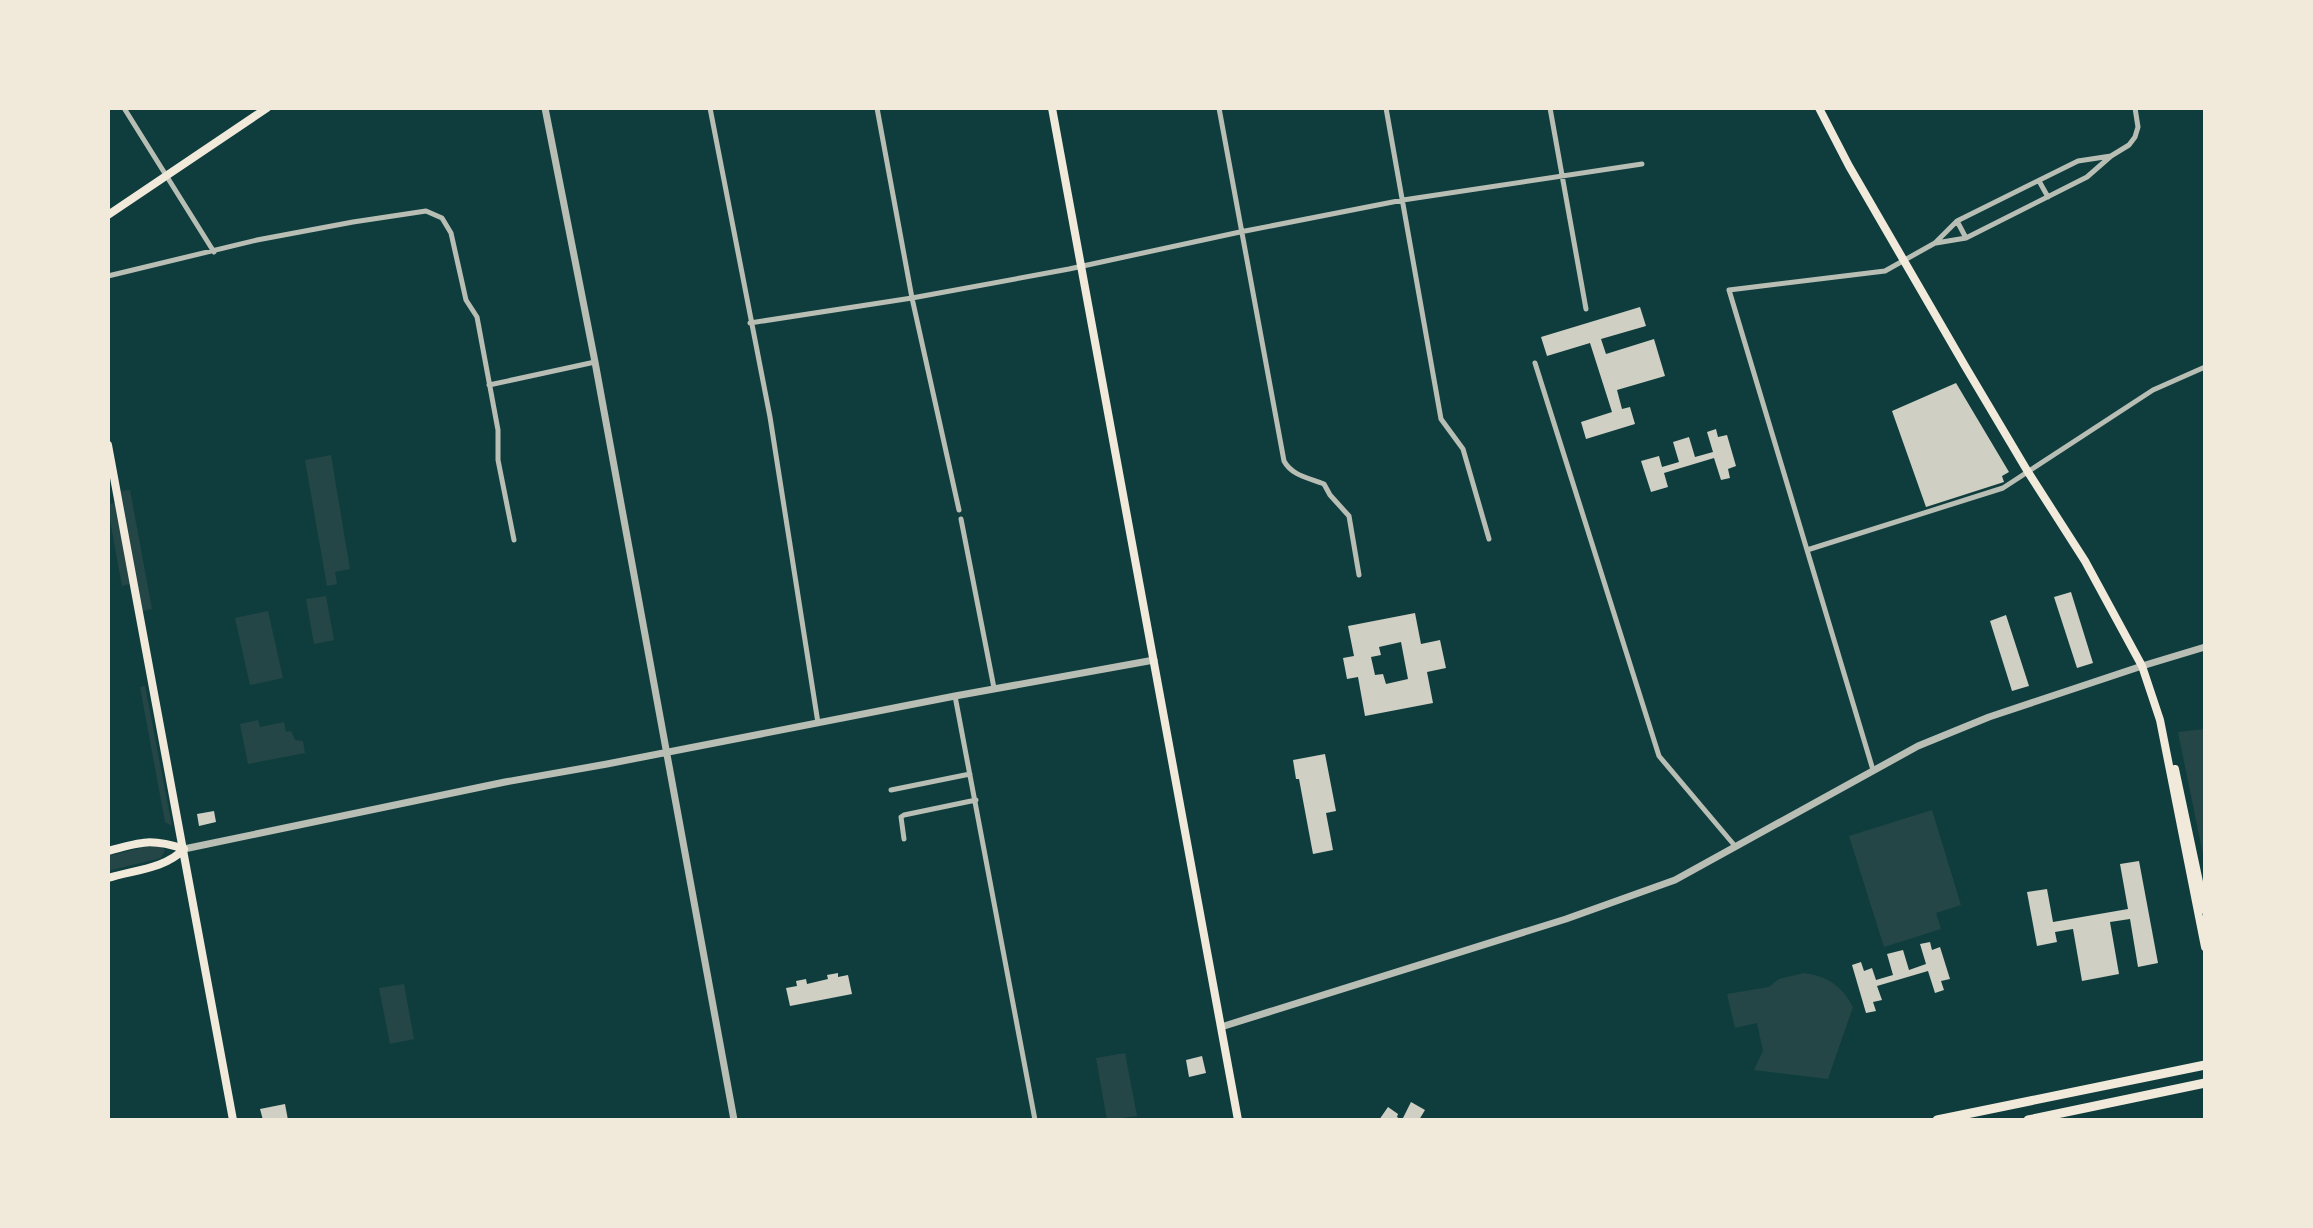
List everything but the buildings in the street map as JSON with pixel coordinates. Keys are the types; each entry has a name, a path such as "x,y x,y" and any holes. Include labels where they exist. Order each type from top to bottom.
{"main road":[{"path":"108,215 267,108"},
{"path":"1052,108 1238,1120"},
{"path":"1820,108 1849,166 2085,561 2143,665 2163,719 2184,803 2205,910"},
{"path":"108,445 233,1120"},
{"path":"2143,665 2160,720 2205,947"},
{"path":"108,851 149,841 184,849"},
{"path":"108,878 163,863 184,849"},
{"path":"1937,1120 2205,1065"},
{"path":"2028,1120 2205,1083"}],"street":[{"path":"124,108 214,252"},
{"path":"545,108 595,362 734,1120"},
{"path":"710,108 770,417 818,723"},
{"path":"877,108 912,298 959,510"},
{"path":"1219,108 1284,461 1295,473 1324,484 1349,516 1359,575"},
{"path":"1386,108 1441,419 1463,449 1489,539"},
{"path":"1550,108 1586,309"},
{"path":"1935,243 1966,238 2087,177 2135,137 2138,127 2135,108"},
{"path":"1873,770 1729,290 1885,271 1935,243 1957,221 2078,161 2111,156"},
{"path":"750,323 1082,267 1403,200 1642,164"},
{"path":"2039,180 2048,197"},
{"path":"108,276 257,240 353,222 426,211 442,218 451,233 466,300 477,317 498,430 498,460 514,540"},
{"path":"1957,221 1966,238"},
{"path":"489,385 595,362"},
{"path":"1535,363 1659,756 1736,847"},
{"path":"1807,550 2003,488 2153,390 2205,367"},
{"path":"961,519 994,688"},
{"path":"1221,1027 1566,919 1675,880 1918,746 1977,722 2205,647"},
{"path":"184,849 448,793 1154,660"},
{"path":"955,696 1035,1120"},
{"path":"891,790 970,774"},
{"path":"904,839 901,817 904,815 976,800"}],"shaded area":[{"path":"331,455 350,569 335,572 337,584 327,586 305,460"},
{"path":"130,490 152,609 143,611 121,491"},
{"path":"115,503 130,584 122,586 108,509 108,504"},
{"path":"326,596 334,640 314,644 306,599"},
{"path":"268,611 283,678 250,685 235,618"},
{"path":"145,686 172,826 165,822 140,687"},
{"path":"258,720 260,727 284,722 286,732 291,731 295,740 303,741 305,753 248,764 240,724"},
{"path":"2205,729 2205,864 2178,732"},
{"path":"1932,810 1961,905 1936,913 1941,929 1884,947 1849,836"},
{"path":"157,844 165,850 161,858 108,871 108,856"},
{"path":"1804,973 1833,983 1853,1007 1828,1079 1754,1070 1763,1051 1757,1023 1735,1028 1727,994 1769,987 1779,979"},
{"path":"404,984 414,1039 390,1044 379,988"},
{"path":"1125,1053 1137,1116 1107,1120 1096,1058"}]}
